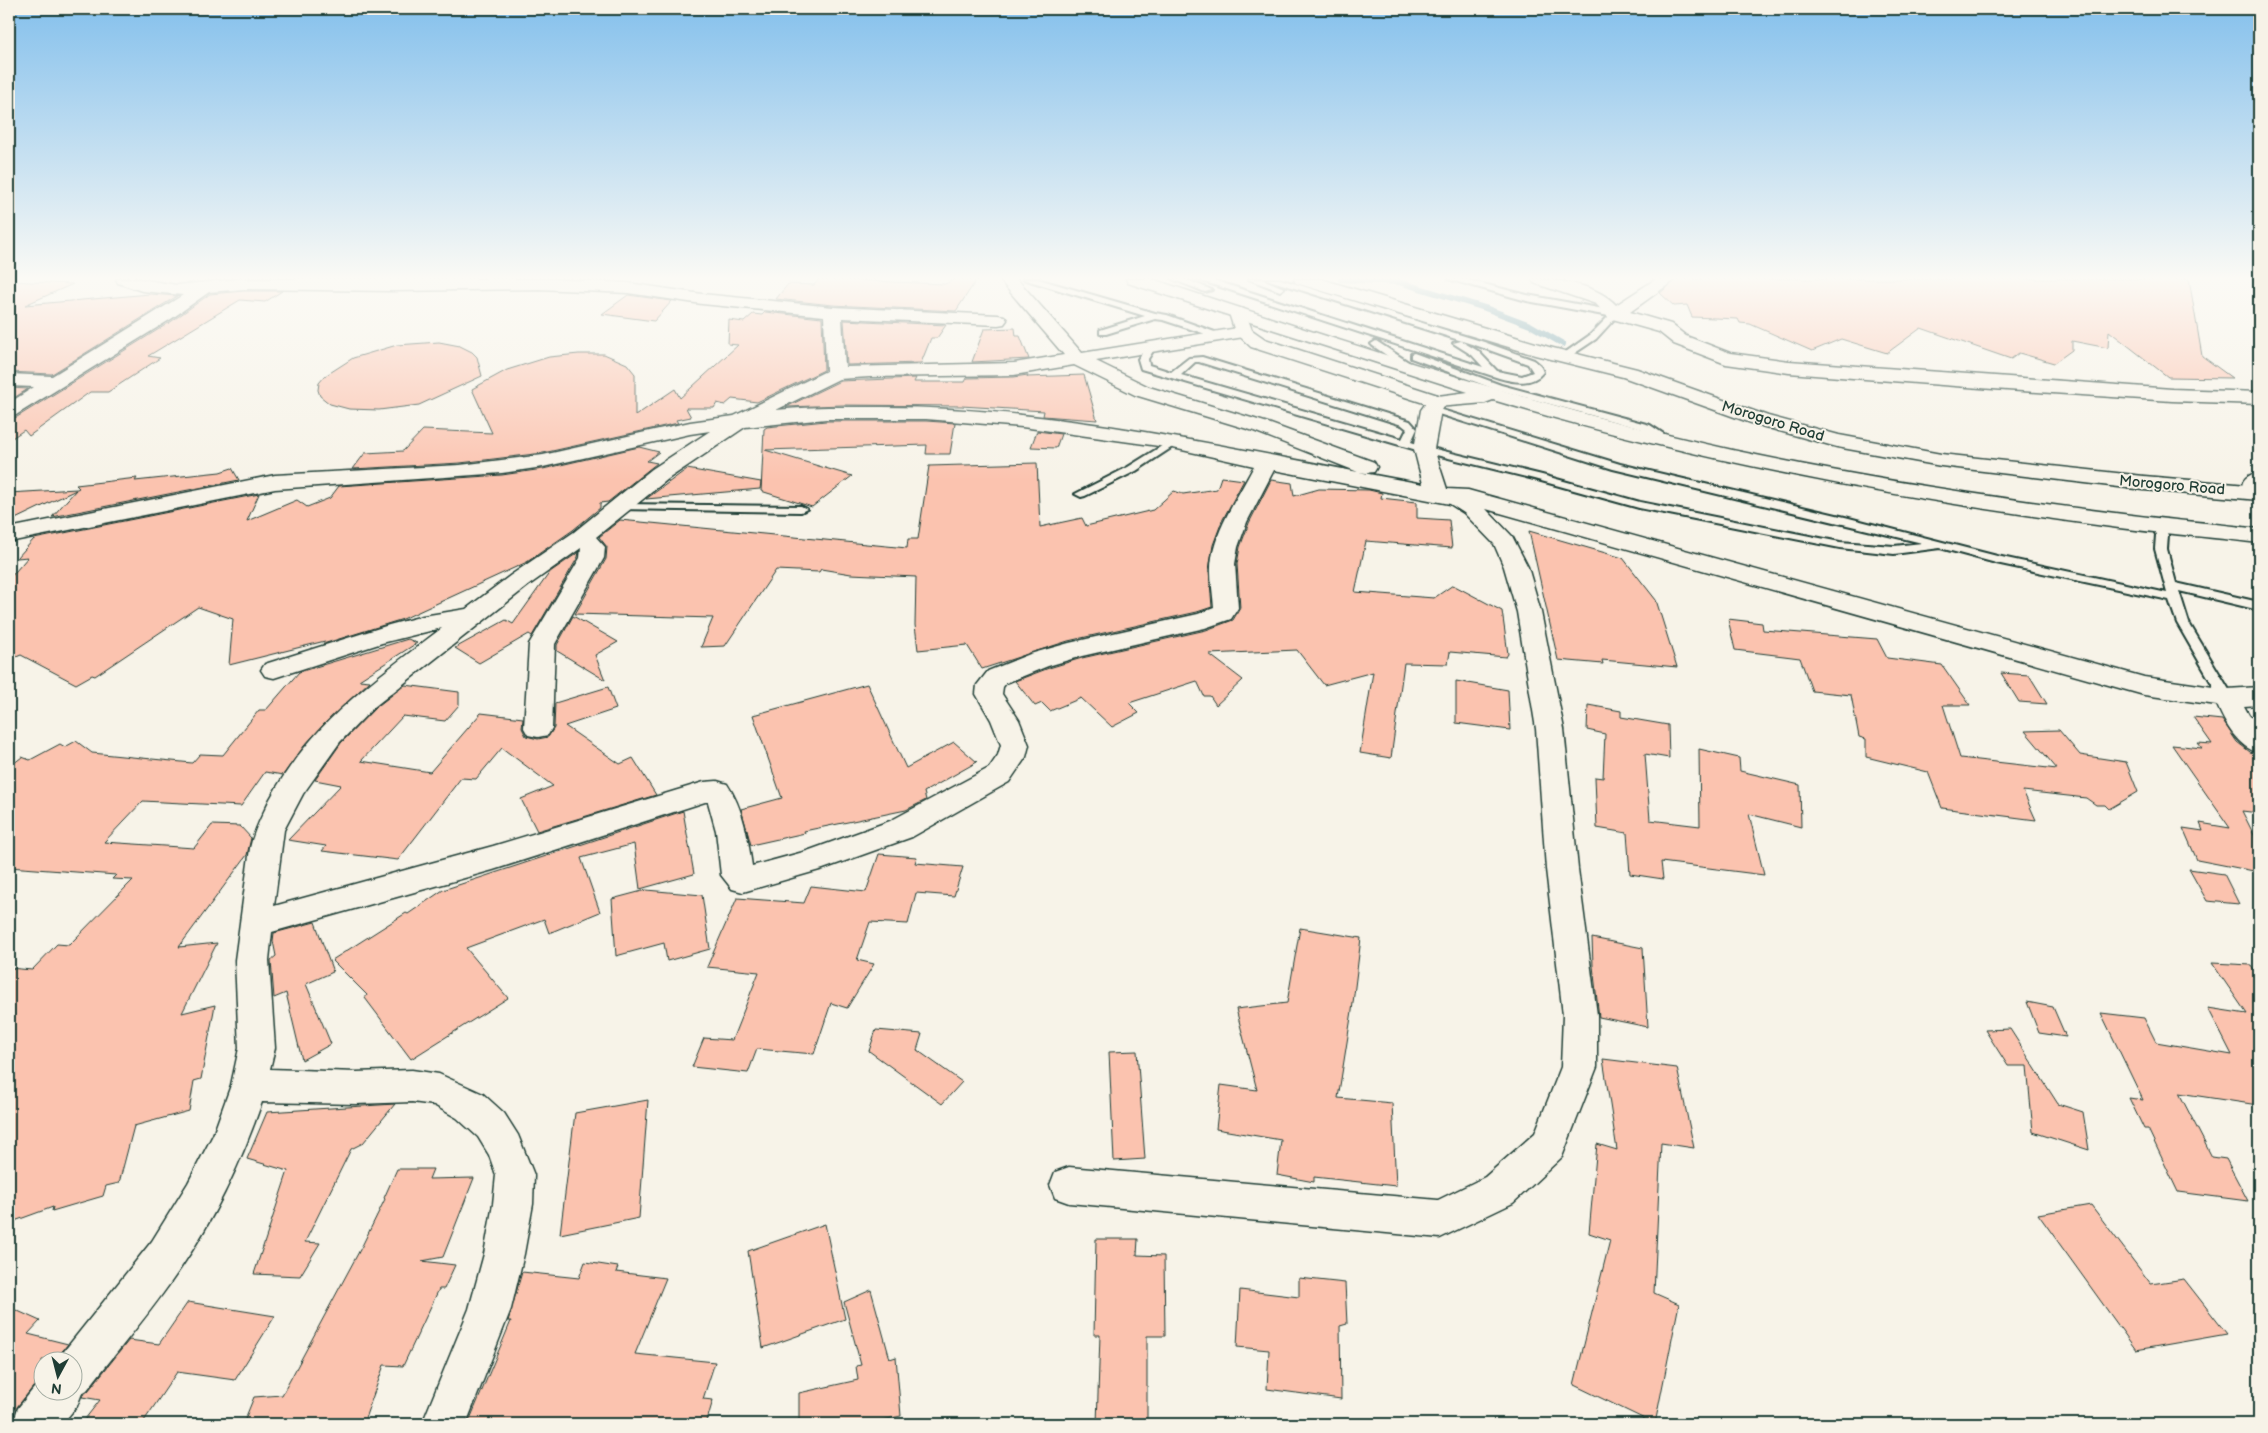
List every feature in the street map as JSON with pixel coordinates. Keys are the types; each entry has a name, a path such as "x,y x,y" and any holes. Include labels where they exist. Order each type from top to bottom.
{"main road":[{"path":"9,410 114,346"},
{"path":"835,346 836,374"},
{"path":"1066,346 1078,360 1142,391 1261,427 1359,465 1437,490 2144,686 2227,698 2259,696"},
{"path":"82,1362 166,1255 202,1196 230,1140 248,1085 257,1048 252,960 264,848 269,830 290,790 309,762 330,735 364,702 520,580 582,537 660,474 740,421 801,388 836,374 869,371 980,371 1014,369 1159,346"},
{"path":"1264,346 1434,405 1502,386"},
{"path":"1313,346 1414,370 1502,386 1590,422 1673,443 1862,483 2011,507 2158,526 2259,536"},
{"name":"Morogoro Road","path":"1525,346 1630,373 1761,420 1837,440 1941,460 2114,480 2258,488"},
{"path":"1695,346 1726,358 1789,367 2132,392 2259,398"},
{"path":"9,380 55,382"},
{"path":"1434,405 1414,446 1437,490"},
{"path":"9,535 275,482 460,472 502,467 543,461 690,428 740,421 826,414 926,413 1022,421 1173,442 1267,462 1437,490 1458,499 1472,508 1504,541 1516,567 1529,612 1550,729 1562,869 1580,1015 1579,1067 1549,1144 1499,1190 1440,1219 1069,1185"},
{"path":"256,924 492,858 708,791 717,791 723,800 737,863 737,876 743,880 812,861 901,829 993,779 1009,763 1014,753 1014,741 1005,720 989,694 990,685 997,677 1039,660 1078,649 1205,620 1222,614 1226,608 1223,584 1224,557 1232,533 1267,462"},
{"path":"538,728 542,644 592,558 593,547 582,537"},
{"path":"274,670 371,638 443,618 474,616"},
{"path":"2227,698 2237,720 2259,743"},
{"path":"248,1085 356,1088 412,1086 439,1090 470,1106 484,1118 491,1125 505,1147 515,1175 513,1204 504,1254 490,1309 444,1424"},
{"path":"34,1424 53,1400"}],"lane":[{"path":"1379,346 1414,370"},
{"path":"1381,346 1498,387 1646,427 1673,443"},
{"path":"1389,346 1502,386 1536,375 1538,369 1528,361 1486,346"},
{"path":"1464,346 1470,349 1493,372 1502,386"},
{"path":"1566,356 1580,346"},
{"path":"1150,348 1142,359 1144,367 1414,446 1639,505 1840,545 1894,550 1939,545"},
{"path":"1176,376 1182,367 1192,360 1206,361 1261,380 1406,423 1412,430 1414,446"},
{"path":"1434,405 1617,467 1845,520 1996,559 2173,592 2214,594 2259,606"},
{"path":"1081,494 1132,469 1173,442"},
{"path":"620,507 801,509"},
{"path":"2158,526 2162,535 2161,549 2183,623 2227,698"}],"building":[{"path":"9,346 97,346 52,374 9,372"},
{"path":"132,346 165,346 148,356 160,358 108,392 90,392 29,436 24,430 9,440 9,419 17,417"},
{"path":"394,346 459,346 472,352 477,357 482,376 419,405 379,410 349,409 330,404 320,396 318,390 319,383 325,376 353,358"},
{"path":"737,346 823,346 824,370 757,402 732,399 725,405 717,403 714,408 686,408 691,417 676,420 678,423 543,453 460,463 353,469 365,453 403,451 423,430 492,433 472,389 507,370 549,357 604,354 627,364 635,374 635,416 675,389 680,398"},
{"path":"846,346 928,346 921,363 847,365"},
{"path":"978,346 1024,346 1029,359 972,362"},
{"path":"1800,346 1824,346 1812,351"},
{"path":"1864,346 1897,346 1887,353"},
{"path":"1973,346 2072,346 2072,350 2054,363 2019,353 2011,359"},
{"path":"2128,346 2200,346 2202,356 2232,378 2168,377"},
{"path":"1028,375 1027,377 1084,375 1097,420 1043,416 1044,411 961,406 842,405 786,407 840,381 916,378 914,382 965,382 967,378"},
{"path":"9,388 28,389 9,401"},
{"path":"826,421 926,421 955,423 950,454 926,454 927,445 765,450 852,476 812,507 761,491 764,429 767,427"},
{"path":"1037,431 1061,434 1056,448 1031,447"},
{"path":"639,447 659,452 647,461 657,463 608,502 600,503 600,508 573,530 527,562 403,619 323,644 325,641 229,665 233,619 198,607 95,676 92,675 76,684 21,655 9,660 9,579 28,557 17,558 34,539 259,494 247,521 297,500 307,507 330,498 339,486 502,475 543,469"},
{"path":"1037,463 1040,527 1082,518 1086,526 1153,510 1174,491 1183,494 1217,489 1221,477 1244,480 1222,521 1213,545 1209,570 1212,607 1068,641 982,669 967,645 918,650 915,625 916,577 851,574 821,569 819,572 776,570 725,646 701,647 713,618 575,614 606,559 607,547 599,537 620,520 907,548 908,539 918,539 929,466"},
{"path":"232,468 239,480 52,517 76,490 9,522 9,493 77,489 79,488 76,485 220,472"},
{"path":"687,469 761,482 760,489 646,499"},
{"path":"1271,480 1292,483 1294,496 1319,489 1369,490 1382,493 1381,498 1417,502 1417,518 1449,520 1452,548 1366,541 1355,592 1434,598 1453,585 1502,611 1508,654 1506,657 1450,652 1448,664 1404,663 1391,758 1360,753 1373,672 1324,685 1297,650 1209,654 1243,680 1216,705 1210,696 1204,696 1197,681 1129,703 1139,713 1112,727 1081,698 1050,711 1042,703 1035,706 1015,681 1082,658 1206,630 1233,620 1240,608 1237,564 1240,547 1249,523"},
{"path":"1529,531 1623,558 1656,600 1677,667 1602,660 1603,664 1558,660"},
{"path":"579,552 578,557 532,636 529,634 479,663 455,648 506,620 513,624 550,572"},
{"path":"573,616 618,642 595,655 605,680 557,651 557,645"},
{"path":"1728,619 1762,623 1763,630 1877,639 1887,658 1942,665 1970,705 1943,705 1960,758 2057,769 2025,731 2059,730 2080,755 2126,762 2138,792 2109,809 2105,805 2096,805 2086,798 2023,791 2036,820 1942,808 1928,772 1866,757 1866,739 1859,737 1851,695 1812,691 1800,658 1735,650"},
{"path":"408,639 417,643 359,680 370,681 324,724 304,746 283,775 265,772 241,806 143,801 104,842 194,848 212,825 240,826 251,838 247,855 179,947 217,943 182,1013 215,1005 201,1079 194,1081 189,1111 134,1126 119,1183 106,1186 103,1196 52,1211 53,1207 9,1223 9,968 32,970 57,944 69,945 133,880 112,879 116,875 9,867 9,767 22,757 30,760 60,744 65,747 76,741 92,753 192,763 200,754 223,755 259,710 266,710 299,672"},
{"path":"2001,673 2029,675 2047,704 2019,702"},
{"path":"1456,681 1508,690 1510,730 1456,723"},
{"path":"867,684 906,768 954,742 977,762 924,792 926,800 906,810 804,831 805,833 751,845 741,809 782,798 753,715"},
{"path":"405,685 459,692 459,705 445,721 403,716 361,761 430,772 481,713 523,718 522,728 526,736 538,739 548,737 554,728 555,703 608,687 616,709 565,726 620,764 633,758 656,795 537,831 521,799 553,786 502,748 476,779 461,778 398,860 322,851 326,846 288,840 341,785 315,780 341,743 375,708"},
{"path":"1588,705 1621,711 1621,717 1668,725 1669,758 1645,754 1650,820 1700,826 1699,749 1739,758 1740,771 1800,785 1801,827 1749,814 1764,875 1661,862 1663,879 1630,874 1627,833 1597,828 1595,777 1603,778 1605,734 1587,730"},
{"path":"2193,717 2222,720 2237,742 2250,752 2259,755 2259,813 2242,811 2259,845 2259,872 2197,860 2183,828 2203,831 2200,823 2230,828 2172,745 2202,748 2198,743 2212,744"},
{"path":"683,811 694,874 640,889 634,844 581,858 600,912 549,933 544,919 466,948 508,998 411,1059 365,998 367,995 332,960 406,913 408,914 443,890"},
{"path":"879,854 917,857 915,863 963,867 954,896 916,893 908,924 870,922 857,960 874,964 847,1008 831,1003 814,1054 757,1049 748,1073 692,1067 704,1038 732,1040 759,972 707,967 737,898 804,903 811,886 866,892"},
{"path":"2189,869 2224,874 2239,904 2207,901"},
{"path":"646,890 702,895 710,949 667,961 664,943 616,956 612,899"},
{"path":"315,922 333,972 306,984 331,1044 302,1060 286,993 274,998 271,960 276,956 273,941 274,933"},
{"path":"1300,928 1361,938 1338,1098 1392,1103 1396,1186 1314,1177 1314,1182 1277,1175 1281,1140 1216,1129 1221,1085 1257,1090 1236,1009 1287,1003"},
{"path":"1592,938 1643,948 1648,1027 1599,1017"},
{"path":"2212,963 2251,965 2259,977 2259,1108 2258,1105 2179,1093 2212,1157 2226,1159 2248,1201 2178,1192 2148,1129 2144,1129 2129,1098 2143,1100 2101,1013 2144,1018 2156,1042 2232,1055 2208,1008 2247,1014"},
{"path":"2027,1002 2053,1007 2066,1037 2039,1033"},
{"path":"2010,1029 2058,1104 2083,1112 2089,1150 2033,1132 2027,1066 2008,1066 1985,1030"},
{"path":"876,1030 922,1034 917,1050 962,1082 942,1104 869,1051"},
{"path":"1137,1051 1145,1159 1114,1161 1109,1052"},
{"path":"1603,1059 1677,1068 1694,1148 1661,1143 1654,1293 1679,1304 1655,1424 1574,1385 1610,1240 1589,1233 1597,1144 1617,1150"},
{"path":"648,1100 639,1218 560,1234 575,1113"},
{"path":"395,1104 363,1143 351,1149 305,1242 320,1243 300,1276 254,1274 288,1171 247,1159 267,1112"},
{"path":"397,1169 433,1169 429,1179 474,1178 443,1257 422,1261 455,1265 444,1289 439,1289 403,1366 384,1365 363,1424 243,1424 254,1397 282,1395 362,1246"},
{"path":"2091,1205 2151,1284 2184,1279 2227,1334 2136,1350 2038,1214"},
{"path":"825,1224 845,1319 763,1348 748,1251"},
{"path":"1096,1239 1138,1239 1137,1255 1164,1256 1165,1336 1147,1336 1147,1424 1097,1424 1100,1335 1094,1335"},
{"path":"585,1262 618,1267 616,1272 666,1278 635,1354 715,1362 703,1399 713,1400 706,1424 468,1424 511,1321 508,1321 522,1272 579,1278"},
{"path":"1299,1278 1345,1283 1347,1324 1340,1326 1341,1399 1267,1389 1269,1350 1237,1347 1240,1290 1299,1297"},
{"path":"871,1290 890,1359 896,1357 901,1416 864,1424 799,1424 799,1393 858,1380 856,1366 861,1365 844,1302"},
{"path":"188,1302 275,1316 235,1380 177,1372 142,1424 81,1424 100,1400 82,1397 129,1340 159,1344"},
{"path":"9,1307 40,1321 28,1334 68,1344 63,1350 32,1350 32,1388 17,1407 9,1424"}]}
